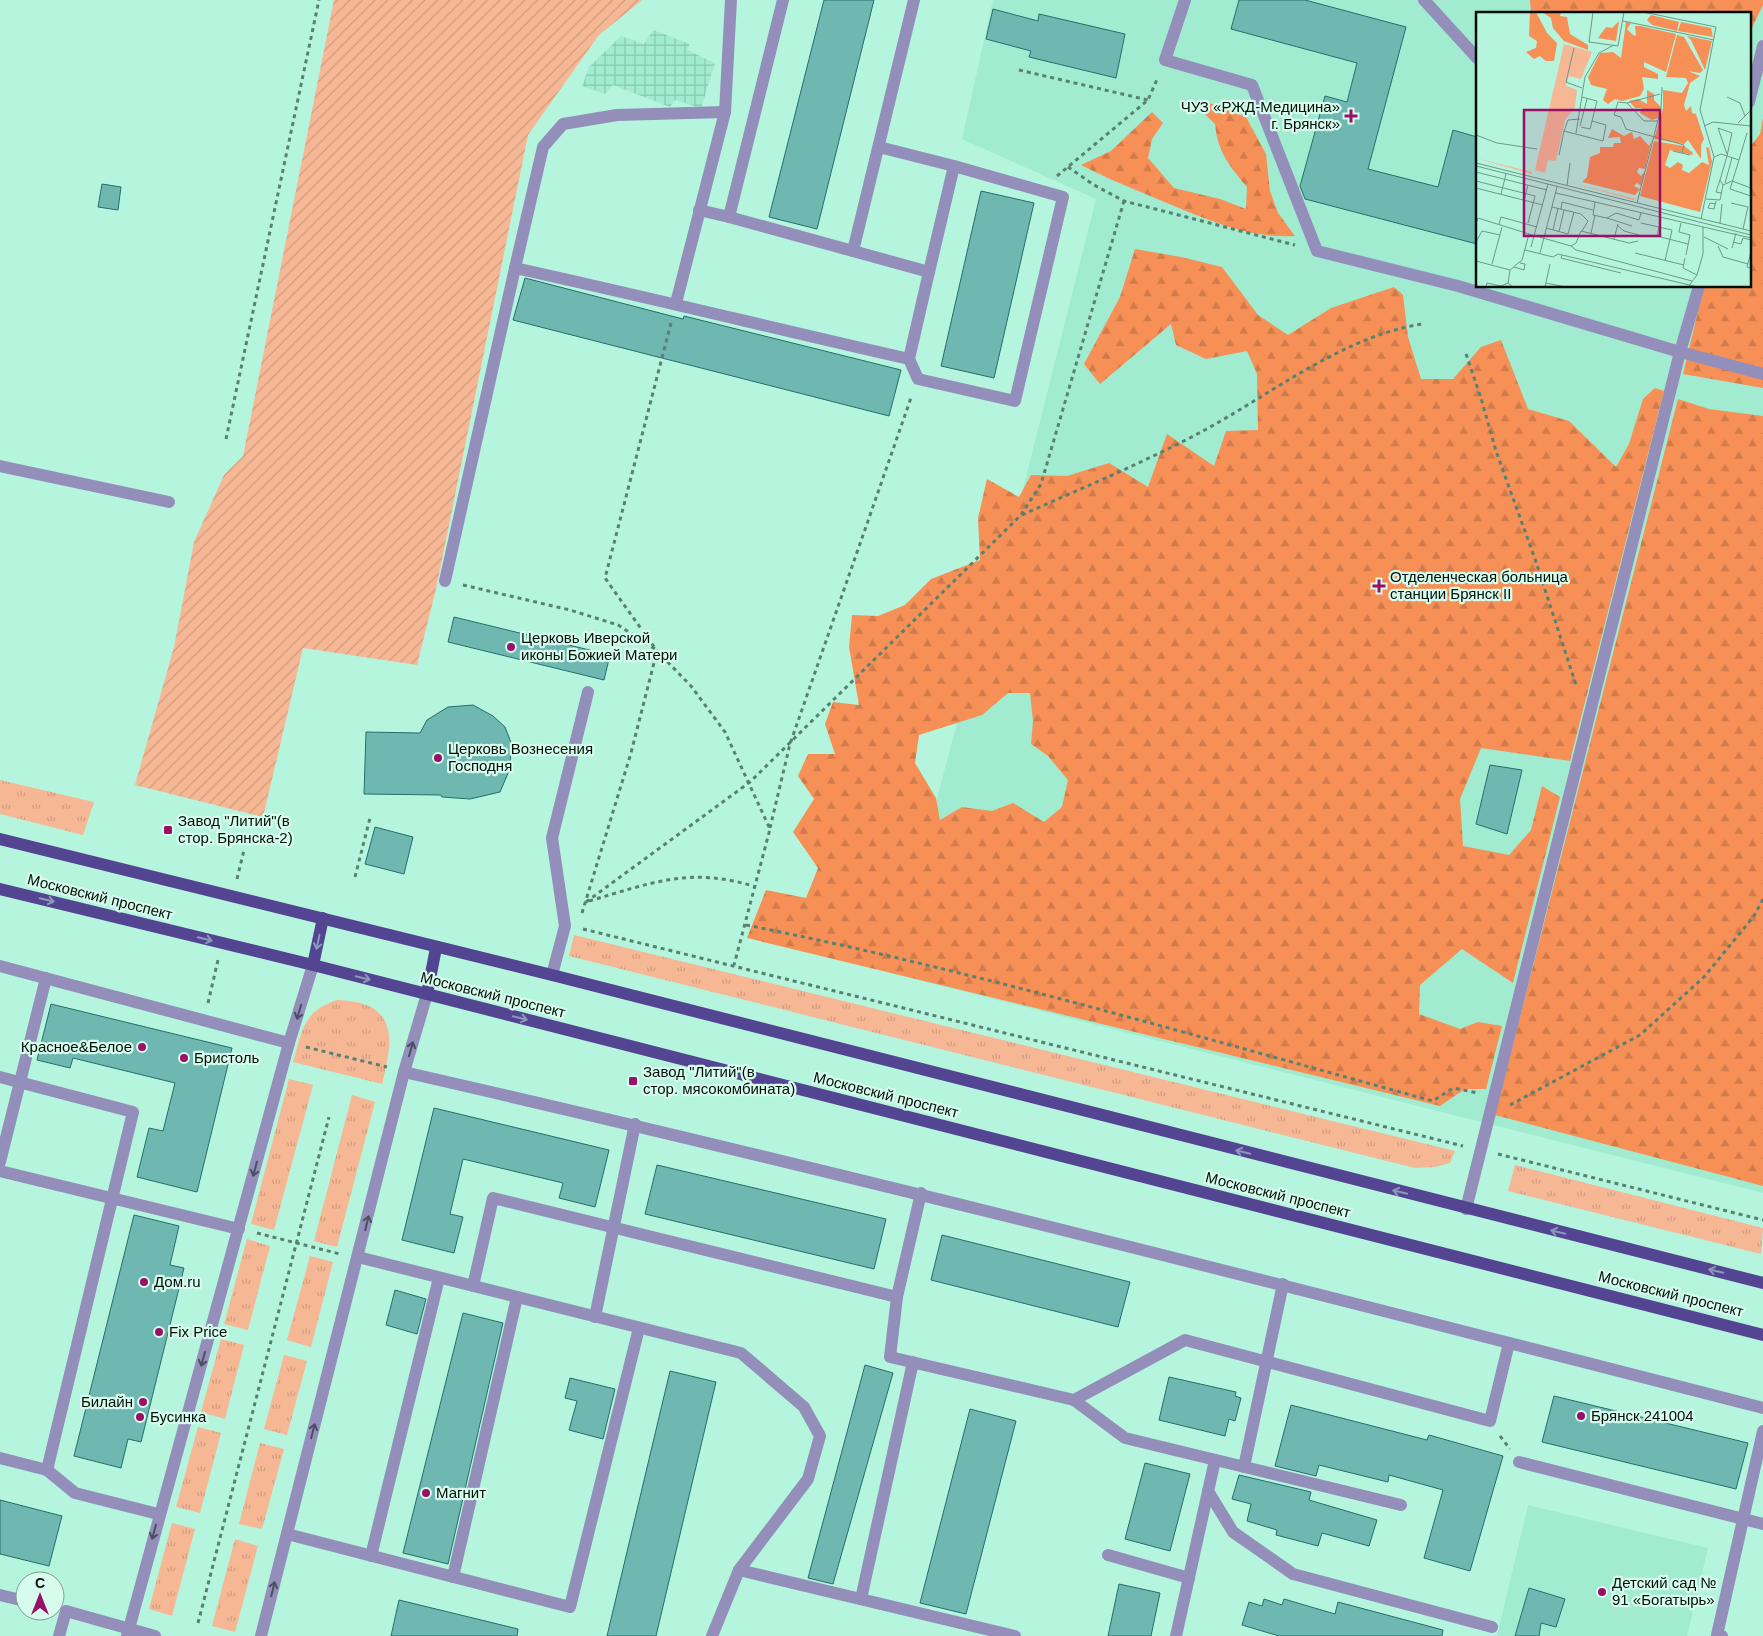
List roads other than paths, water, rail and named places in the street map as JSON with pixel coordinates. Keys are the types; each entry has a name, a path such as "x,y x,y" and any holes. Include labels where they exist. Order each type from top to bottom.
{"main road":[{"path":"0,839 323,918 436,948 552,975 1763,1283"},
{"name":"Московский проспект","path":"0,889 427,994 1763,1335"},
{"path":"313,966 323,918"},
{"path":"427,994 436,948"}],"street":[{"path":"676,303 725,112 731,0"},
{"path":"729,217 783,0"},
{"path":"853,251 914,0"},
{"path":"1185,0 1165,60 1252,85 1318,250 1458,286 1680,352 1763,374"},
{"path":"1424,0 1476,57"},
{"path":"1750,98 1763,46"},
{"path":"445,581 543,147 563,124 617,115 725,112"},
{"path":"879,147 954,166 1063,197 1015,401 918,379 908,359 954,166"},
{"path":"700,210 929,272"},
{"path":"515,268 676,303 751,324 908,359"},
{"path":"1466,1209 1489,1110 1697,288"},
{"path":"0,466 169,502"},
{"path":"552,975 565,926 552,838 588,692"},
{"path":"0,966 289,1042"},
{"path":"128,1632 158,1514 239,1229 289,1042 313,966"},
{"path":"0,1162 46,978"},
{"path":"261,1636 404,1072 427,994"},
{"path":"404,1072 635,1124 921,1194 1283,1284 1763,1408"},
{"path":"0,1077 133,1112 47,1470"},
{"path":"595,1317 635,1124"},
{"path":"0,1171 239,1229"},
{"path":"921,1194 897,1297 890,1357 1074,1400 1125,1438 1401,1505"},
{"path":"473,1286 493,1198 897,1297"},
{"path":"358,1257 741,1353 804,1407 820,1436 808,1479 739,1570 712,1636"},
{"path":"371,1556 439,1278"},
{"path":"1244,1467 1283,1284"},
{"path":"453,1577 516,1297"},
{"path":"287,1534 570,1607 639,1328"},
{"path":"1074,1400 1185,1340 1490,1422 1509,1343"},
{"path":"861,1599 913,1362"},
{"path":"1722,1636 1717,1635 1763,1431"},
{"path":"0,1458 47,1470 75,1493 158,1514"},
{"path":"1176,1636 1215,1460"},
{"path":"1519,1462 1763,1524"},
{"path":"1208,1491 1233,1532 1293,1574 1492,1627"},
{"path":"1108,1554 1189,1578"},
{"path":"739,1570 1015,1636"},
{"path":"0,1595 15,1599"},
{"path":"65,1612 128,1632 155,1636"},
{"path":"59,1636 60,1621"}],"place":[{"name":"ЧУЗ «РЖД-Медицина» г. Брянск»","path":"1351,116"},
{"name":"Отделенческая больница станции Брянск II","path":"1379,586"},
{"name":"Церковь Иверской иконы Божией Матери","path":"511,647"},
{"name":"Церковь Вознесения Господня","path":"438,758"},
{"name":"Завод \"Литий\"(в стор. Брянска-2)","path":"168,830"},
{"name":"Красное&Белое","path":"142,1047"},
{"name":"Бристоль","path":"184,1058"},
{"name":"Завод \"Литий\"(в стор. мясокомбината)","path":"633,1081"},
{"name":"Дом.ru","path":"144,1282"},
{"name":"Fix Price","path":"159,1332"},
{"name":"Билайн","path":"143,1402"},
{"name":"Брянск 241004","path":"1581,1416"},
{"name":"Бусинка","path":"140,1417"},
{"name":"Магнит","path":"426,1493"},
{"name":"Детский сад № 91 «Богатырь»","path":"1602,1592"}]}
